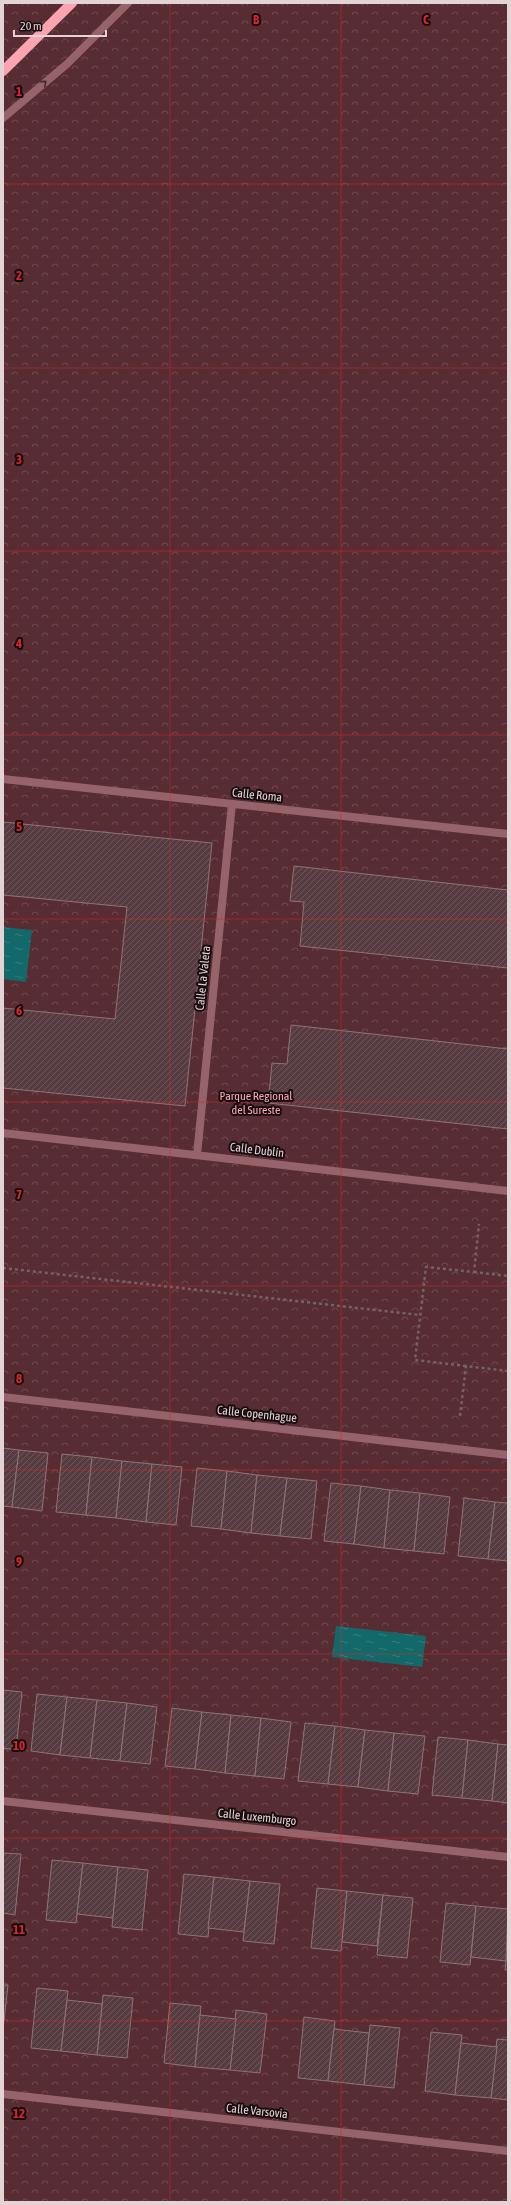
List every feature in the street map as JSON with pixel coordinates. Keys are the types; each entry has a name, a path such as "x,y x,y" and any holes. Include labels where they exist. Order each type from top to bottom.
{"main road":[{"path":"3,71 16,60 72,3"}],"street":[{"path":"3,118 67,64 128,3"},
{"name":"Calle Roma","path":"3,779 508,834"},
{"name":"Calle La Valeta","path":"197,1155 232,804"},
{"name":"Calle Dublín","path":"3,1133 508,1191"},
{"name":"Calle Copenhague","path":"3,1397 508,1455"},
{"name":"Calle Luxemburgo","path":"3,1801 508,1857"},
{"name":"Calle Varsovia","path":"3,2094 508,2151"}],"path":[{"path":"474,1272 479,1224"},
{"path":"508,1276 426,1267 415,1360 508,1371"},
{"path":"3,1268 420,1315"},
{"path":"460,1416 466,1366"}],"green space":[{"name":"Parque Regional del Sureste","path":"3,3 508,3 508,2202 3,2202"}],"water":[{"path":"3,927 32,930 26,982 3,979"},
{"path":"336,1626 426,1636 422,1667 332,1657"}],"building":[{"path":"3,822 212,843 185,1106 3,1088 3,1008 115,1019 127,907 3,895"},
{"path":"294,866 508,890 508,968 300,946 304,902 290,901"},
{"path":"291,1025 508,1049 508,1129 268,1103 272,1063 287,1064"},
{"path":"3,1448 19,1450 12,1507 3,1506"},
{"path":"19,1450 48,1453 42,1511 12,1507"},
{"path":"62,1454 92,1457 86,1515 56,1512"},
{"path":"92,1457 122,1461 116,1518 86,1515"},
{"path":"122,1461 152,1464 146,1522 116,1518"},
{"path":"152,1464 182,1467 176,1525 146,1522"},
{"path":"197,1468 227,1471 221,1529 191,1526"},
{"path":"227,1471 257,1475 251,1533 221,1529"},
{"path":"257,1475 287,1478 280,1536 251,1533"},
{"path":"287,1478 317,1481 311,1539 280,1536"},
{"path":"331,1483 361,1486 354,1544 324,1541"},
{"path":"361,1486 390,1490 384,1548 354,1544"},
{"path":"390,1490 420,1493 414,1551 384,1548"},
{"path":"420,1493 450,1497 444,1554 414,1551"},
{"path":"464,1498 495,1502 488,1559 458,1556"},
{"path":"495,1502 508,1503 508,1561 488,1559"},
{"path":"3,1690 22,1692 16,1750 3,1748"},
{"path":"37,1694 67,1697 60,1755 31,1751"},
{"path":"67,1697 97,1700 90,1758 60,1755"},
{"path":"97,1700 127,1703 120,1761 90,1758"},
{"path":"127,1703 157,1707 150,1764 120,1761"},
{"path":"172,1708 202,1712 195,1769 165,1766"},
{"path":"202,1712 231,1715 225,1773 195,1769"},
{"path":"231,1715 261,1718 255,1776 225,1773"},
{"path":"261,1718 291,1722 284,1779 255,1776"},
{"path":"305,1723 335,1726 328,1784 298,1781"},
{"path":"335,1726 365,1730 358,1787 328,1784"},
{"path":"365,1730 394,1733 388,1791 358,1787"},
{"path":"394,1733 425,1736 418,1794 388,1791"},
{"path":"438,1737 468,1740 462,1798 432,1795"},
{"path":"468,1740 498,1744 492,1801 462,1798"},
{"path":"498,1744 508,1745 508,1803 492,1801"},
{"path":"3,1853 21,1854 15,1915 3,1913"},
{"path":"52,1860 83,1863 76,1923 46,1920"},
{"path":"83,1863 118,1867 113,1918 77,1914"},
{"path":"118,1867 148,1870 142,1930 112,1927"},
{"path":"184,1874 214,1877 208,1937 178,1934"},
{"path":"214,1877 250,1881 244,1932 208,1928"},
{"path":"250,1881 280,1884 274,1944 243,1941"},
{"path":"317,1888 347,1891 341,1951 311,1948"},
{"path":"347,1891 383,1895 377,1946 342,1942"},
{"path":"383,1895 413,1898 407,1958 377,1955"},
{"path":"446,1903 476,1906 470,1965 440,1962"},
{"path":"476,1906 508,1909 506,1961 471,1957"},
{"path":"508,1944 508,1970 505,1970"},
{"path":"3,1985 8,1985 3,2029"},
{"path":"37,1988 68,1991 61,2051 31,2048"},
{"path":"103,1995 133,1998 127,2058 97,2055"},
{"path":"67,2000 102,2004 97,2055 61,2051"},
{"path":"170,2003 201,2006 195,2067 164,2063"},
{"path":"236,2010 267,2014 260,2073 230,2070"},
{"path":"200,2015 236,2019 230,2070 195,2067"},
{"path":"304,2017 335,2021 328,2081 298,2078"},
{"path":"370,2025 400,2028 394,2088 364,2085"},
{"path":"334,2029 369,2033 364,2085 328,2081"},
{"path":"431,2032 462,2035 455,2095 425,2091"},
{"path":"497,2039 508,2040 508,2100 491,2098"},
{"path":"461,2043 497,2047 491,2098 455,2095"}]}
